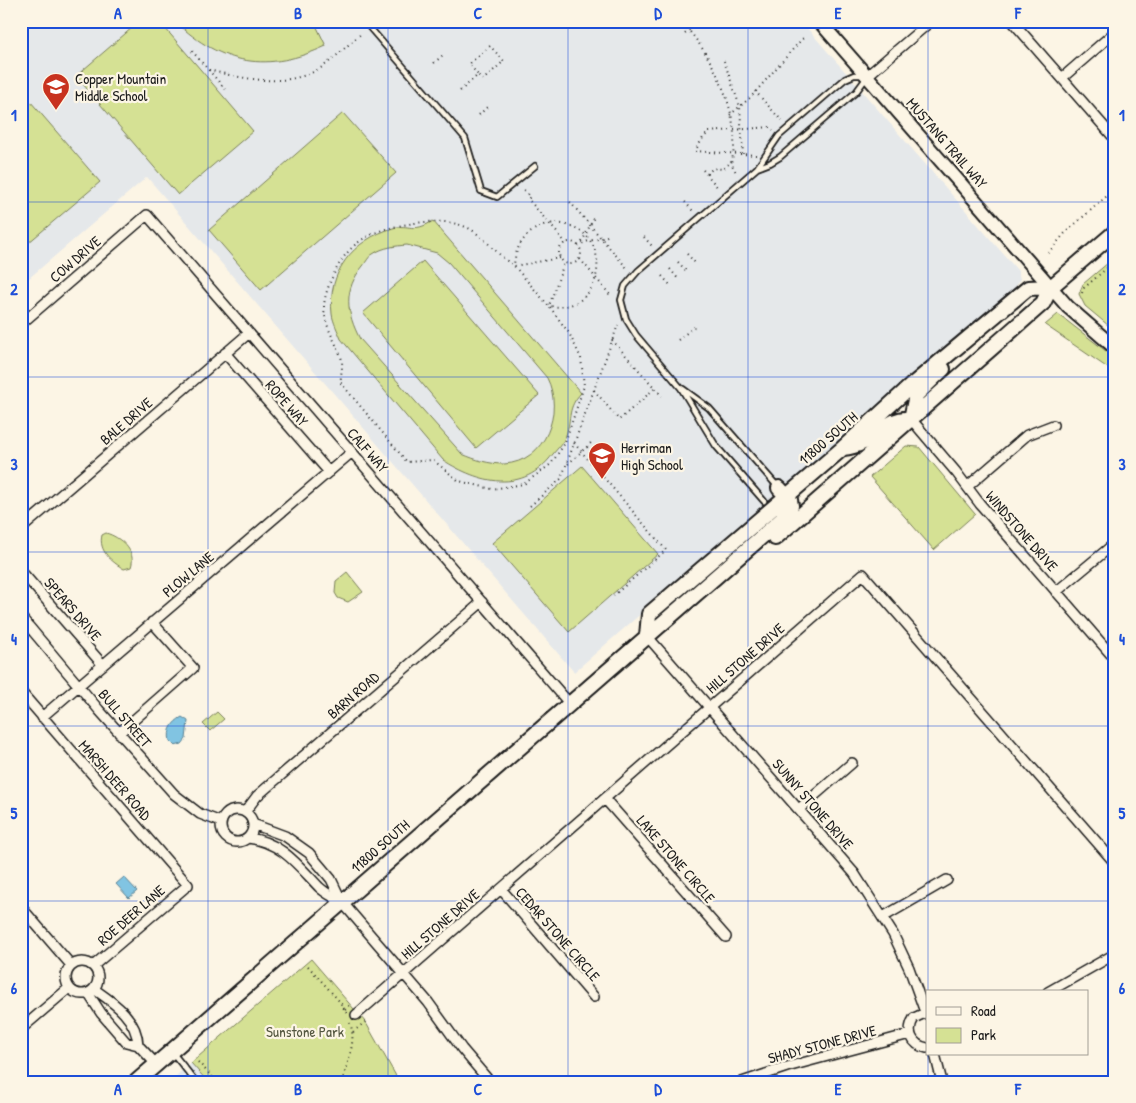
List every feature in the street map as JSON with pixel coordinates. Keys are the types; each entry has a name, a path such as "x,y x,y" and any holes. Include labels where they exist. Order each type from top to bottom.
{"main road":[{"name":"MUSTANG TRAIL WAY","path":"819,21 1051,287 1083,321 1115,348"},
{"name":"11800 SOUTH","path":"136,1082 569,702 647,636 672,628 1043,303 1051,287 1115,232"},
{"name":"11800 SOUTH","path":"647,636 650,614 761,516 783,492 843,448 912,385 959,349 1028,288 1051,287"},
{"path":"843,448 855,448 868,441 895,420 901,418 910,419 916,395 931,383 959,349"},
{"path":"647,636 782,519 790,506 790,500 783,492"},
{"path":"761,516 765,509 764,501"}],"street":[{"path":"867,76 931,21"},
{"path":"1012,21 1115,139"},
{"path":"1062,78 1115,32"},
{"name":"COW DRIVE","path":"21,324 147,216"},
{"name":"CALF WAY","path":"147,216 569,702"},
{"name":"BALE DRIVE","path":"21,529 249,333"},
{"name":"ROPE WAY","path":"225,353 329,472"},
{"name":"WINDSTONE DRIVE","path":"910,419 968,486 980,504 1115,659"},
{"path":"968,486 1027,435 1053,425"},
{"name":"PLOW LANE","path":"42,717 352,452"},
{"path":"1056,592 1115,543"},
{"name":"SPEARS DRIVE","path":"21,571 103,665"},
{"name":"HILL STONE DRIVE","path":"356,1015 863,574 1115,863"},
{"name":"BARN ROAD","path":"245,812 257,796 482,602"},
{"name":"BULL STREET","path":"21,617 119,733 184,803 200,814 221,822"},
{"path":"119,733 193,668 152,622"},
{"name":"SUNNY STONE DRIVE","path":"647,636 854,873 883,917 909,968 926,1012"},
{"name":"MARSH DEER ROAD","path":"21,692 188,885"},
{"path":"799,809 852,763"},
{"name":"LAKE STONE CIRCLE","path":"605,798 726,937"},
{"path":"342,902 320,889 300,866 280,848 263,840 248,838 238,842 228,840 222,832 221,822 230,811 245,812 253,824 285,836 309,853 332,879 342,902 435,1011 462,1049 490,1082"},
{"path":"248,838 253,824"},
{"path":"883,917 947,880"},
{"name":"ROE DEER LANE","path":"93,966 188,885"},
{"name":"CEDAR STONE CIRCLE","path":"501,889 594,996"},
{"path":"21,907 71,965"},
{"path":"1052,990 1115,954"},
{"path":"91,991 98,980 93,966 80,961 71,965 66,974 69,988 78,994 91,991 115,1003 137,1031 138,1045"},
{"path":"21,1029 69,988"},
{"path":"91,991 101,1013 126,1042 138,1045 156,1064"},
{"path":"926,1012 914,1018 910,1028 910,1034 916,1044 926,1048"},
{"name":"SHADY STONE DRIVE","path":"742,1082 786,1067 910,1034"},
{"path":"936,1056 942,1082"}],"lane":[{"path":"364,21 465,138 481,190 497,198 535,166"},
{"path":"764,501 716,446 681,388 626,319 621,300 626,286 638,271 757,168 779,136 845,79 854,75 867,76"},
{"path":"757,168 770,164 780,157 856,92 867,76"},
{"path":"681,388 709,408 783,492"},
{"path":"171,1051 196,1082"}],"path":[{"path":"680,21 689,30 716,74 730,116 734,154 731,163 723,169 713,168 707,174"},
{"path":"685,34 697,23"},
{"path":"209,70 252,80 280,80 306,74 319,68 361,34"},
{"path":"730,116 806,37"},
{"path":"490,46 504,61 483,80 478,75 469,64 490,46"},
{"path":"192,52 225,89"},
{"path":"434,63 444,54"},
{"path":"724,61 740,107 743,129 743,154"},
{"path":"460,91 478,75"},
{"path":"755,91 782,121"},
{"path":"479,114 488,106"},
{"path":"758,155 695,151 702,138 709,132 770,127 775,132"},
{"path":"731,163 737,174"},
{"path":"703,170 719,189"},
{"path":"1048,253 1066,232 1115,189"},
{"path":"524,190 530,197 528,199 566,243"},
{"path":"570,202 627,268"},
{"path":"685,202 693,211"},
{"path":"594,217 580,245 580,259 612,296"},
{"path":"433,221 449,222 471,230 514,266 550,306 569,334 581,358 584,386 565,443 551,464 524,484 492,490 459,481 433,460 407,462 341,383 342,358 329,335 324,307 327,288 338,263 354,244 372,233 398,226 433,221"},
{"path":"514,266 517,250 524,238 534,229 550,224 568,225 586,235 597,257 596,278 587,294 577,302 564,307 550,306"},
{"path":"580,259 571,265 564,263 560,258 560,248 566,243 580,245 589,240 610,234"},
{"path":"644,236 652,246"},
{"path":"687,254 696,265"},
{"path":"514,266 560,258"},
{"path":"1082,292 1084,288 1115,261"},
{"path":"678,262 688,273"},
{"path":"550,306 564,263"},
{"path":"670,269 679,280"},
{"path":"662,276 671,286"},
{"path":"530,506 561,480 618,325"},
{"path":"678,340 694,327"},
{"path":"612,340 662,396"},
{"path":"594,390 619,420 654,389"},
{"path":"566,466 593,442"},
{"path":"574,443 666,550 612,596"},
{"path":"587,447 596,456"},
{"path":"308,966 345,1010 354,1032 353,1044 342,1082"},
{"path":"345,1010 350,1005"},
{"path":"354,1032 365,1022"},
{"path":"198,1062 217,1082"}],"shaded area":[{"name":"Herriman High School","path":"21,21 801,21 1018,271 1020,279 1015,288 574,672 147,177 21,285"},
{"path":"191,1063 208,1082 169,1082"}],"green space":[{"path":"140,21 159,21 253,131 178,195 76,76"},
{"path":"175,21 314,21 326,46 305,55 285,60 265,62 246,60 228,56 210,48"},
{"path":"24,94 100,182 21,249 21,97"},
{"path":"343,113 396,173 261,290 209,230"},
{"path":"433,221 581,393 572,408 568,429 562,443 541,467 515,480 500,481 471,475 443,460 341,339 333,320 332,299 334,285 339,271 355,249 379,233 393,228 416,228","holes":["407,245 437,253 449,263 547,378 552,391 553,405 548,433 541,445 519,461 504,464 493,463 477,460 462,454 360,339 355,329 350,310 350,293 352,284 370,256 385,248"]},
{"path":"1115,257 1115,331 1085,306 1079,294 1083,284"},
{"path":"423,261 539,395 476,448 363,313"},
{"path":"1058,314 1115,358 1115,373 1045,325"},
{"path":"906,446 919,447 975,514 934,550 870,477"},
{"path":"582,466 658,554 569,632 492,543"},
{"path":"106,533 122,541 129,550 132,556 131,567 124,569 115,563 104,551 101,541 102,535"},
{"path":"347,572 363,592 348,602 338,598 335,593 336,581"},
{"path":"217,712 224,719 210,731 203,724"},
{"name":"Sunstone Park","path":"311,959 366,1023 396,1076 389,1082 208,1082 191,1063"}],"water":[{"path":"182,717 188,721 186,739 182,744 175,746 170,741 170,730 173,724"},
{"path":"124,877 137,891 129,898 116,884"}],"place":[{"name":"Copper Mountain Middle School","path":"56,111"},
{"name":"Herriman High School","path":"602,480"}]}
